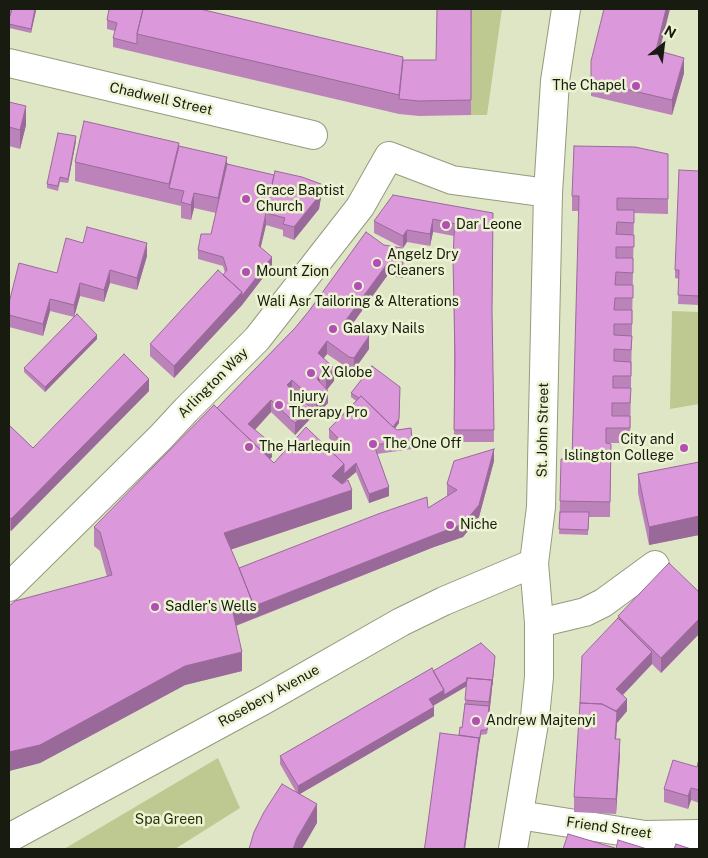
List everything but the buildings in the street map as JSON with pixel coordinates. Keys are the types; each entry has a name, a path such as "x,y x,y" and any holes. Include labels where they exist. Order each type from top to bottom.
{"main road":[{"name":"St. John Street","path":"513,849 539,677 539,623 534,563 542,498 548,193 555,81 566,9"},
{"name":"Chadwell Street","path":"9,63 313,135"},
{"name":"Arlington Way","path":"9,587 161,437 257,338 360,207 389,156 452,180 548,193"},
{"name":"Rosebery Avenue","path":"9,838 264,700 401,622 444,600 534,563"},
{"path":"539,623 585,612 603,603 655,565"},
{"name":"Friend Street","path":"519,815 645,835 699,834"}],"green space":[{"path":"472,9 502,9 487,115 471,115"},
{"path":"672,311 699,312 699,404 670,409"},
{"name":"Spa Green","path":"218,758 240,808 175,849 64,849"}],"place":[{"name":"The Chapel","path":"636,86"},
{"name":"Grace Baptist Church","path":"246,199"},
{"name":"Dar Leone","path":"446,225"},
{"name":"Angelz Dry Cleaners","path":"377,263"},
{"name":"Mount Zion","path":"246,272"},
{"name":"Wali Asr Tailoring & Alterations","path":"358,286"},
{"name":"Galaxy Nails","path":"333,329"},
{"name":"X Globe","path":"311,373"},
{"name":"Injury Therapy Pro","path":"279,405"},
{"name":"The One Off","path":"373,444"},
{"name":"The Harlequin","path":"249,447"},
{"name":"City and Islington College","path":"684,448"},
{"name":"Niche","path":"450,525"},
{"name":"Sadler's Wells","path":"155,607"},
{"name":"Andrew Majtenyi","path":"476,721"}]}
